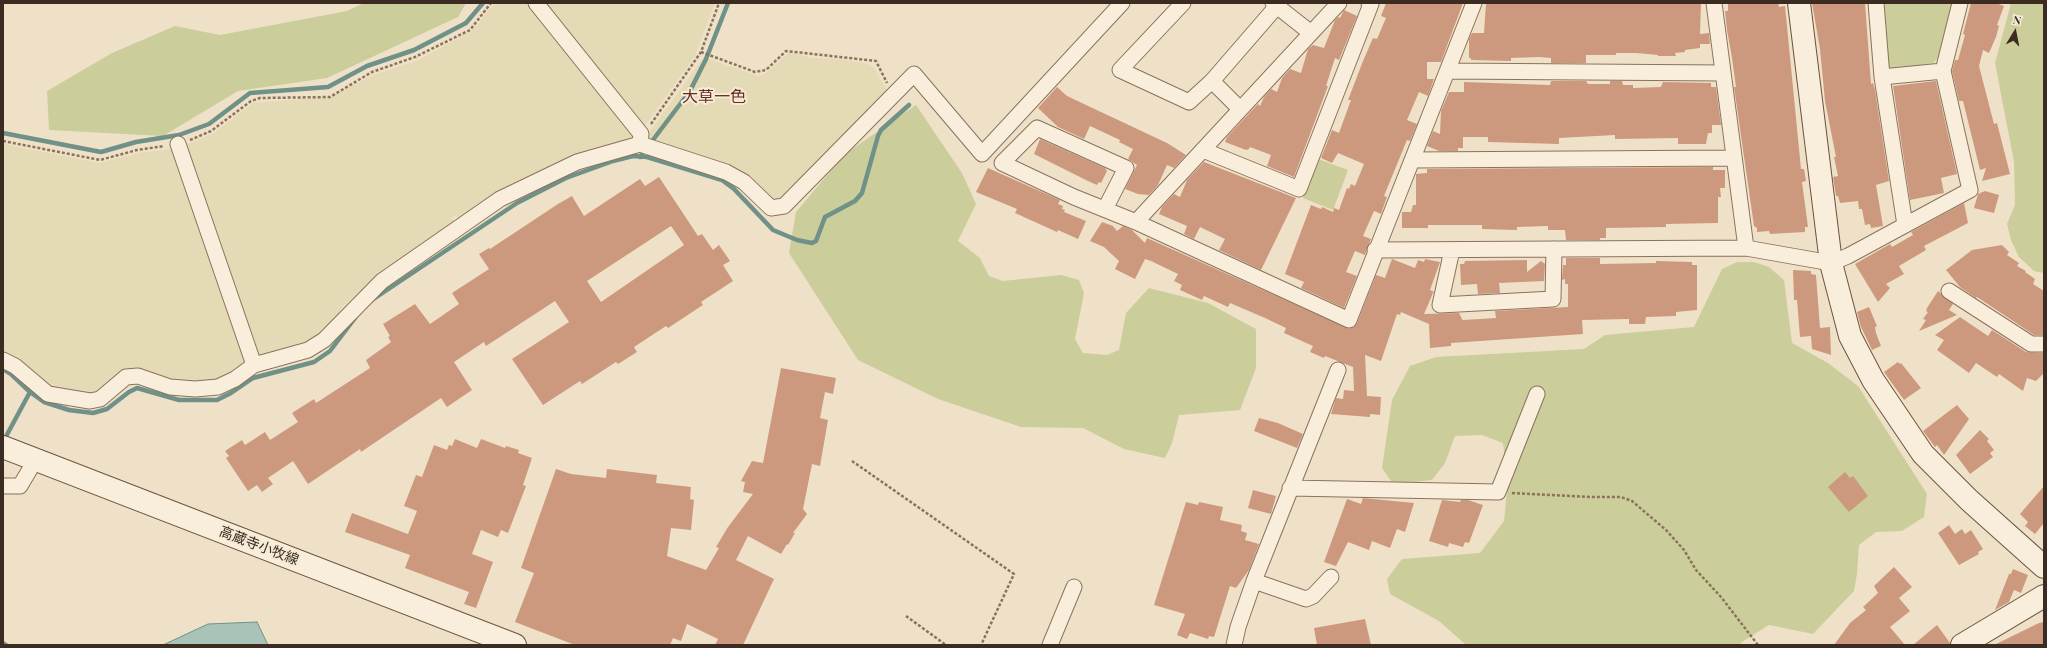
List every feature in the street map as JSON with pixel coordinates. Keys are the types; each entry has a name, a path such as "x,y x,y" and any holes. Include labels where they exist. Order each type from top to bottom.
{"street":[{"path":"536,3 641,139 726,172 744,182 771,208 784,206 914,74 982,154 1122,3"},
{"path":"1183,3 1120,70 1189,102 1212,81 1275,5 1311,33"},
{"path":"1136,222 1339,3"},
{"path":"1203,150 1299,189 1371,4 1369,3"},
{"path":"1105,209 1126,168 1044,131 1037,128 1002,163 1074,197 1136,222 1350,320 1376,250 1474,3"},
{"path":"1714,3 1746,248"},
{"path":"1799,3 1831,263 1850,336 1873,380 1903,428 1923,454 1944,476 2044,567"},
{"path":"1876,3 1882,77 1905,225"},
{"path":"1376,250 1746,248 1831,263 1848,256 1970,190 1943,71 1960,3"},
{"path":"1448,71 1723,73"},
{"path":"1882,77 1943,71"},
{"path":"1212,81 1240,109"},
{"path":"3,360 14,366 48,394 90,402 100,399 126,377 138,376 170,387 203,389 218,387 235,379 254,365 308,350 324,340 382,281 500,199 577,162 641,139"},
{"path":"178,144 254,365"},
{"path":"1412,160 1734,158"},
{"path":"1452,250 1440,305 1554,299 1554,249"},
{"path":"1949,291 2031,344 2044,344"},
{"path":"1234,645 1238,627 1254,581 1338,370"},
{"path":"1290,488 1498,492 1537,394"},
{"name":"高蔵寺小牧線","path":"3,447 515,645"},
{"path":"3,486 20,486 36,459"},
{"path":"1254,581 1306,599 1313,596 1331,577"},
{"path":"1050,645 1074,587"},
{"path":"1962,645 2044,596"}],"path":[{"path":"3,140 100,160 137,150 178,144 211,131 251,101 260,98 330,97 372,72 415,57 470,30 491,3"},
{"path":"641,139 702,52 719,3"},
{"path":"702,52 755,72 766,70 786,51 876,61 894,96"},
{"path":"852,461 1014,574 982,645"},
{"path":"1498,492 1621,497 1632,501 1666,530 1684,550 1696,570 1721,597 1758,645"},
{"path":"906,616 946,645"}],"shaded area":[{"path":"495,3 532,3 637,135 633,142 569,157 528,179 460,222 456,215 452,218 457,225 358,293 343,306 325,334 317,343 259,357 256,354 185,145 214,133 253,103 331,97 371,76 418,60 472,31"},
{"path":"539,3 715,3 695,56 644,127"},
{"path":"790,52 812,58 842,59 868,64 874,68 888,92 777,206 749,183 655,147 646,137 701,61 709,59 758,76 766,73"},
{"path":"3,144 100,163 139,153 173,149 249,361 215,384 177,384 137,371 99,396 56,391 3,356"},
{"path":"257,622 268,645 163,645 208,624"}],"green space":[{"path":"364,3 466,3 458,17 327,78 238,91 163,136 49,130 47,91 112,53 175,26 220,35 347,11"},
{"path":"1880,3 1954,3 1938,58 1933,63 1892,71 1885,67"},
{"path":"2011,3 2044,3 2044,273 2034,271 2019,257 2011,240 2007,224 2015,205 2014,162 1995,63"},
{"path":"916,105 962,173 976,204 958,241 980,258 989,276 1003,281 1061,275 1079,280 1084,293 1075,339 1083,353 1107,355 1119,350 1126,313 1149,288 1208,303 1256,329 1256,368 1240,410 1179,415 1172,443 1165,458 1124,449 1083,428 1021,427 938,399 858,360 789,253 796,212 845,154"},
{"path":"1318,159 1348,170 1333,210 1303,198"},
{"path":"1737,262 1754,262 1769,267 1784,280 1792,343 1828,363 1858,386 1927,494 1924,517 1902,531 1876,532 1859,545 1854,591 1813,634 1769,625 1739,645 1466,645 1439,621 1390,594 1387,579 1402,559 1480,553 1504,521 1508,481 1503,443 1482,435 1455,436 1445,463 1432,480 1393,484 1382,468 1392,400 1410,366 1436,357 1584,349 1605,335 1694,327 1722,269"}],"building":[{"path":"1386,3 1463,3 1441,62 1427,62 1427,79 1434,79 1428,96 1419,92 1407,120 1417,124 1410,141 1407,140 1384,196 1387,197 1381,214 1374,211 1363,236 1371,239 1365,255 1355,251 1346,272 1357,276 1344,308 1301,288 1304,282 1285,274 1311,205 1321,209 1322,207 1333,212 1334,208 1339,210 1347,188 1349,189 1351,184 1355,186 1364,164 1338,153 1332,163 1321,158 1332,130 1339,133 1351,100 1348,100 1363,61 1373,38 1377,39 1386,18 1381,16"},
{"path":"1486,3 1701,3 1700,34 1709,33 1710,44 1700,44 1700,48 1675,53 1676,56 1658,56 1636,53 1586,55 1586,63 1551,63 1551,58 1539,57 1511,58 1511,61 1471,60 1471,58 1469,58 1469,39 1472,33 1484,33"},
{"path":"1728,3 1778,3 1779,7 1785,6 1801,169 1804,169 1806,181 1802,182 1808,227 1805,227 1805,232 1770,234 1769,231 1757,232 1757,228 1754,226 1727,30 1725,11 1728,11"},
{"path":"1812,3 1865,3 1871,84 1873,83 1875,90 1889,181 1876,185 1883,226 1871,228 1870,224 1865,225 1862,209 1859,209 1858,201 1840,203 1838,196 1836,196 1833,177 1838,176 1834,157 1836,157 1825,101 1820,49"},
{"path":"1971,3 1996,3 2004,6 1997,25 1999,26 1996,37 1989,53 1983,50 1979,66 1994,124 1997,123 2010,174 1982,181 1986,168 1980,170 1963,101 1959,101 1952,71 1955,60 1958,60 1965,35 1963,34"},
{"path":"1344,10 1357,16 1339,60 1335,58 1326,86 1328,86 1294,177 1267,166 1271,155 1250,147 1246,150 1225,142 1227,137 1258,104 1260,106 1264,97 1271,89 1277,92 1282,78 1290,69 1301,73 1308,49 1313,45 1324,48 1335,20 1338,17 1340,18"},
{"path":"1551,81 1586,81 1588,84 1610,84 1610,81 1622,81 1623,85 1633,85 1633,88 1661,87 1663,82 1711,83 1711,87 1716,87 1721,125 1712,125 1712,133 1708,133 1706,144 1678,144 1678,138 1615,139 1615,135 1559,138 1559,144 1488,142 1488,137 1463,137 1463,148 1458,148 1458,151 1439,151 1427,146 1433,131 1440,134 1441,111 1449,92 1464,92 1464,82 1550,85"},
{"path":"1936,81 1957,174 1941,178 1944,193 1910,200 1893,86"},
{"path":"1057,87 1067,96 1167,143 1186,155 1174,168 1167,165 1158,185 1149,195 1138,194 1125,189 1137,165 1128,159 1133,149 1119,142 1120,140 1090,126 1084,139 1058,127 1038,108"},
{"path":"1040,139 1105,168 1107,171 1101,183 1099,182 1097,185 1034,154"},
{"path":"1204,162 1296,198 1261,270 1219,250 1225,239 1200,227 1194,239 1184,234 1187,226 1159,214 1162,207 1174,194 1180,197 1187,180"},
{"path":"1713,167 1713,170 1725,170 1725,188 1720,188 1721,197 1718,197 1718,223 1666,224 1666,227 1606,228 1606,238 1600,238 1600,240 1566,240 1565,230 1548,230 1548,226 1517,227 1517,230 1482,229 1482,225 1428,225 1428,228 1402,228 1402,212 1411,212 1413,205 1416,205 1416,174 1427,173 1427,169"},
{"path":"988,168 1060,200 1058,204 1063,206 1062,209 1065,210 1064,212 1086,221 1078,239 1058,230 1057,232 1015,213 1017,209 976,192"},
{"path":"659,177 698,236 702,234 713,250 719,245 730,261 723,265 733,281 701,302 703,305 668,328 666,326 634,347 637,352 618,364 616,362 582,384 580,381 543,405 512,359 569,322 555,301 486,346 484,342 454,362 472,390 447,407 441,398 361,452 360,449 308,484 293,461 268,478 273,484 262,492 257,485 248,491 226,458 229,456 225,451 242,440 245,445 265,432 270,440 298,422 292,413 314,399 316,403 370,368 366,360 391,342 388,337 390,336 383,324 415,304 430,324 459,304 452,293 489,269 479,254 489,248 490,249 572,196 584,216 640,179 645,186","holes":["671,226 684,245 601,302 587,281"]},
{"path":"1985,191 1999,195 1994,213 1974,208 1978,194"},
{"path":"1964,203 1968,223 1924,246 1926,250 1899,266 1904,274 1886,284 1890,288 1878,302 1855,264 1890,244 1892,247 1913,235 1911,232"},
{"path":"1102,222 1113,226 1117,231 1123,226 1132,230 1145,243 1147,238 1350,329 1357,323 1376,275 1385,278 1392,259 1415,268 1418,260 1424,262 1425,259 1440,262 1430,290 1434,292 1424,314 1459,313 1463,321 1496,318 1495,311 1568,307 1568,284 1565,284 1565,279 1562,280 1563,265 1566,265 1566,258 1600,258 1600,264 1656,263 1656,261 1692,262 1692,265 1697,265 1697,310 1676,312 1676,316 1646,317 1645,324 1629,324 1629,319 1582,320 1583,334 1451,343 1451,346 1430,348 1429,324 1401,312 1400,315 1397,314 1381,361 1365,355 1367,396 1381,397 1380,415 1370,414 1370,417 1331,414 1336,398 1343,399 1344,390 1354,391 1353,367 1310,352 1313,346 1284,333 1286,328 1265,318 1230,303 1228,307 1204,296 1202,300 1180,290 1182,285 1174,281 1178,274 1151,261 1145,259 1135,279 1115,269 1119,261 1104,247 1090,241"},
{"path":"2002,245 2009,252 2007,255 2019,263 2017,266 2026,271 2025,272 2035,279 2033,284 2044,291 2044,335 2034,335 1977,297 1976,298 1960,287 1946,270 1972,250"},
{"path":"1527,260 1527,272 1541,261 1545,264 1544,281 1499,283 1500,293 1478,294 1477,284 1461,285 1460,264 1464,264 1465,261"},
{"path":"1793,270 1811,271 1811,274 1816,275 1820,328 1830,327 1831,355 1812,349 1811,336 1800,337 1797,300 1794,300"},
{"path":"1938,291 1953,304 1949,310 1957,315 1919,331 1926,320 1923,319 1928,312 1926,311 1927,308"},
{"path":"1869,307 1877,326 1875,327 1876,333 1881,346 1872,350 1861,327 1857,312"},
{"path":"1960,317 1988,336 1992,330 2026,352 2044,353 2044,373 2036,381 2027,378 2023,391 1999,374 1997,377 1976,363 1969,373 1937,350 1944,340 1935,335"},
{"path":"1898,362 1900,364 1901,363 1921,388 1904,400 1884,372"},
{"path":"781,368 836,378 833,394 825,392 820,418 828,420 820,466 812,464 803,509 807,514 793,533 795,533 781,554 748,536 736,560 774,579 743,645 715,645 718,639 687,624 681,641 673,638 670,645 575,645 515,622 534,573 521,568 556,469 571,474 606,478 607,469 657,475 656,483 691,487 690,499 694,500 691,530 671,528 667,556 706,570 719,548 716,547 728,527 753,494 743,492 745,482 741,481 752,461 763,463"},
{"path":"1957,405 1969,419 1944,455 1937,445 1935,447 1923,431"},
{"path":"1259,418 1278,423 1303,434 1297,448 1254,431"},
{"path":"1980,430 1989,439 1987,441 1994,450 1990,453 1993,457 1970,474 1956,455"},
{"path":"455,439 477,448 481,439 505,448 506,446 519,450 518,453 532,458 523,485 526,486 508,533 501,530 498,537 481,530 472,554 493,562 476,608 464,604 469,592 405,568 410,555 345,532 352,513 408,534 417,511 404,506 416,475 422,477 434,445 447,450 449,445 452,446"},
{"path":"1845,472 1850,478 1853,476 1868,496 1849,512 1828,487"},
{"path":"2044,486 2044,523 2035,534 2025,526 2028,522 2020,514"},
{"path":"1253,490 1276,496 1271,514 1248,508"},
{"path":"1363,498 1414,503 1405,532 1397,529 1390,548 1372,541 1369,550 1348,542 1336,566 1324,562 1347,499 1361,504"},
{"path":"1442,500 1460,502 1461,500 1468,500 1483,505 1469,543 1465,542 1463,547 1449,543 1448,547 1429,541"},
{"path":"1186,502 1198,505 1199,502 1223,507 1220,520 1242,525 1241,531 1247,533 1245,540 1259,544 1249,570 1236,588 1230,586 1214,637 1209,636 1208,639 1190,633 1187,639 1177,635 1185,614 1154,605"},
{"path":"1949,525 1955,534 1962,529 1965,534 1971,530 1983,549 1978,552 1979,554 1959,565 1938,533"},
{"path":"1894,567 1912,587 1899,598 1910,611 1890,627 1905,645 1834,645 1850,623 1866,610 1863,607 1878,593 1874,586"},
{"path":"2013,569 2028,575 2021,593 2014,590 2009,602 1995,610 2009,574 2011,574"},
{"path":"1365,619 1371,645 1317,645 1314,628"},
{"path":"2044,622 2044,645 1994,645 2039,623"},
{"path":"1937,625 1950,645 1913,645"}],"waterway":[{"path":"3,133 101,152 136,142 179,135 209,124 250,93 328,87 367,66 414,50 466,23 483,3"},
{"path":"640,157 690,91 706,59 728,3"},
{"path":"372,300 517,203 566,178 613,161 633,156 647,157 722,180 734,189 773,230 797,240 812,243 816,241 825,217 855,201 862,193 881,130 909,105"},
{"path":"3,369 44,402 69,410 93,413 107,409 129,392 137,388 179,400 217,400 231,393 253,378 314,362 330,351 355,318"},
{"path":"3,442 30,392"}],"district":[{"name":"大草一色","path":"714,97"}]}
